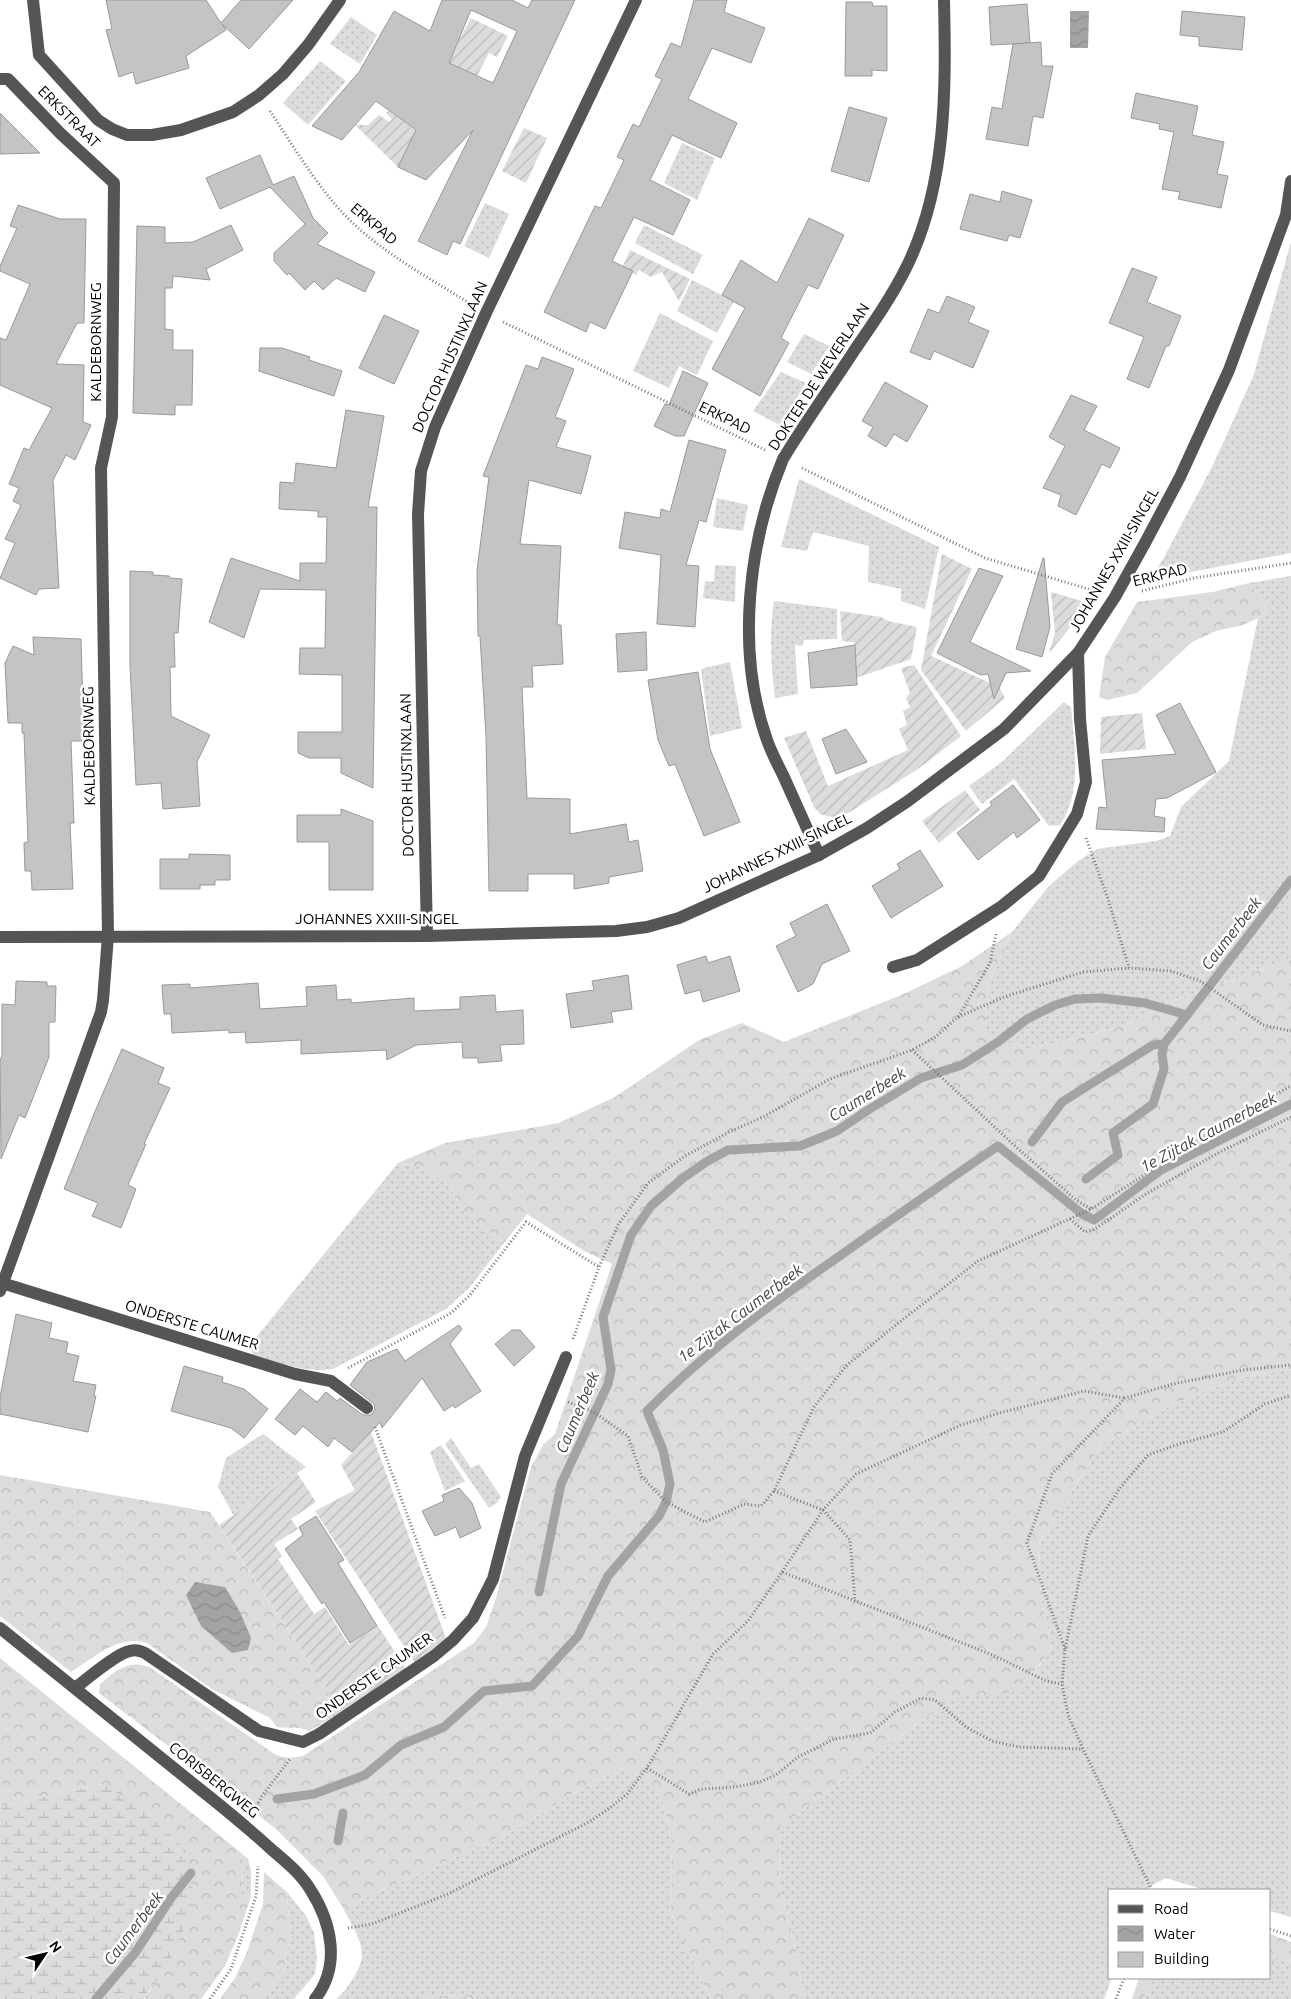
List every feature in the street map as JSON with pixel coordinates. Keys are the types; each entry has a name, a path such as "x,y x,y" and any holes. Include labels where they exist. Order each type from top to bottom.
{"street":[{"path":"34,0 39,55 98,120 112,129 127,135 152,135 181,130 233,112 259,95 283,74 302,53 337,7 340,0"},
{"name":"DOCTOR HUSTINXLAAN","path":"427,936 418,524 421,472 434,426 636,0"},
{"name":"DOKTER DE WEVERLAAN","path":"819,855 766,737 750,672 749,602 760,534 775,478 783,459 888,301 907,267 920,234 930,201 941,137 945,75 944,0"},
{"name":"ERKSTRAAT","path":"0,79 8,79 61,134 114,183"},
{"name":"JOHANNES XXIII-SINGEL","path":"0,937 427,936 616,931 647,927 679,918 819,855 868,828 908,801 1004,729 1078,653 1115,597 1180,477 1229,370 1286,214 1291,181"},
{"name":"KALDEBORNWEG","path":"1,1287 103,1000 108,936 101,468 112,416 114,183"},
{"path":"893,967 917,960 1002,906 1039,876 1077,814 1086,782 1080,719 1078,653"},
{"name":"ONDERSTE CAUMER","path":"1,1287 295,1374 331,1381 367,1408"},
{"name":"ONDERSTE CAUMER","path":"303,1742 319,1734 434,1656 453,1640 473,1618 493,1579 525,1456 566,1357"},
{"name":"CORISBERGWEG","path":"0,1628 246,1826 296,1871 321,1908 329,1932 331,1949 330,1969 321,1991 315,1999"},
{"path":"75,1688 119,1655 137,1650 145,1653 259,1731 303,1742"}],"path":[{"name":"ERKPAD","path":"259,95 314,177 335,204 356,226 398,258 486,313 985,558 1115,597 1194,578 1291,563"},
{"path":"1077,814 1108,899 1129,968"},
{"path":"566,1357 618,1225 648,1183 685,1156 731,1131 763,1117 830,1079 912,1050 947,1029 958,1017 990,963 1002,906"},
{"path":"958,1017 1004,997 1083,972 1129,968 1170,971 1200,981 1263,1025 1291,1031"},
{"path":"912,1050 1076,1200 1091,1208"},
{"path":"552,1394 594,1412 628,1436 642,1477 666,1502 705,1522 744,1504 761,1506 774,1491 814,1407 846,1366 978,1261 1070,1220 1245,1111 1291,1086"},
{"path":"1070,1220 1085,1232 1095,1229 1146,1194 1291,1117"},
{"path":"331,1381 338,1373 451,1313 470,1295 526,1222 600,1267"},
{"path":"329,1932 372,1924 448,1894 587,1823 627,1794 647,1768 713,1654 748,1621 823,1510 856,1474 961,1425 1084,1391 1125,1398 1174,1384 1243,1370 1291,1365"},
{"path":"1152,1889 1082,1749 1068,1715 1062,1684 1065,1650 1088,1536 1120,1488 1148,1455 1223,1432 1265,1404 1291,1395"},
{"path":"1065,1650 1027,1543 1052,1474 1125,1398"},
{"path":"367,1408 453,1640"},
{"path":"774,1491 823,1510 850,1540 855,1601"},
{"path":"782,1572 995,1656 1046,1681 1062,1684"},
{"path":"647,1768 689,1794 701,1789 735,1787 760,1782 776,1774 798,1757 834,1739 870,1733 895,1712 922,1698 935,1700 966,1727 992,1741 1019,1747 1082,1749"},
{"path":"262,1796 303,1742"},
{"path":"210,1999 232,1970 256,1896 258,1864"},
{"path":"1271,1930 1291,1936"},
{"path":"1116,1999 1124,1979"}],"green space":[{"path":"351,17 377,35 360,64 330,44"},
{"path":"471,18 508,36 497,57 489,53 477,76 447,62"},
{"path":"320,61 346,81 308,125 283,103"},
{"path":"389,111 416,131 398,167 355,125 368,125 379,115 389,122 392,119 386,113"},
{"path":"524,128 547,138 526,183 502,171"},
{"path":"682,143 715,158 697,200 664,183"},
{"path":"485,203 509,214 489,258 464,246"},
{"path":"644,225 703,255 693,274 635,243"},
{"path":"1291,242 1291,553 1149,580 1162,561 1212,467 1253,377"},
{"path":"630,250 690,279 679,301 662,272 651,277 639,270 636,275 622,268"},
{"path":"692,280 734,301 717,333 677,311"},
{"path":"660,313 713,341 697,375 679,366 669,388 633,371"},
{"path":"804,334 829,346 811,374 787,362"},
{"path":"781,372 806,383 780,425 753,411"},
{"path":"799,479 939,547 925,609 901,601 901,589 868,582 869,546 813,532 807,551 781,547"},
{"path":"717,498 748,505 743,531 713,527"},
{"path":"942,554 972,569 931,656 999,687 1005,698 966,731 921,670"},
{"path":"715,565 736,566 735,602 703,598 705,581 714,582"},
{"path":"1291,576 1291,959 1172,1001 1123,1026 1029,1049 985,1032 989,983 1012,932 1049,886 1078,861 1097,849 1156,841 1170,836 1181,807 1229,761 1258,618 1268,608 1249,583"},
{"path":"1249,583 1268,608 1258,618 1243,625 1216,631 1192,642 1137,693 1107,700 1099,697 1105,657 1137,602 1213,592"},
{"path":"1051,592 1085,602 1077,619 1049,653 1055,633"},
{"path":"774,601 837,609 837,639 804,640 802,646 795,645 798,694 775,698 771,650"},
{"path":"840,611 881,617 888,621 917,627 911,659 856,678 854,642 842,641"},
{"path":"730,662 742,728 710,736 701,669"},
{"path":"914,665 961,736 918,769 850,812 836,818 820,814 814,807 784,738 806,731 828,786 908,750 899,729 907,725 903,711 910,707 906,698 910,693 901,668"},
{"path":"1064,702 1071,707 1075,768 1072,798 1060,825 1049,826 1014,779 982,804 969,786 1003,761"},
{"path":"1142,713 1146,749 1100,754 1101,717"},
{"path":"965,790 980,810 939,843 922,821"},
{"path":"1012,932 989,983 985,1031 1029,1049 1123,1026 1172,1001 1291,959 1291,1369 1240,1378 1175,1403 1100,1447 1039,1544 1041,1598 1052,1648 1031,1676 1025,1689 950,1699 779,1828 780,1889 795,1943 804,1999 711,1999 671,1913 672,1843 663,1802 644,1778 621,1768 581,1789 505,1835 343,1908 323,1876 276,1829 99,1693 100,1684 123,1667 136,1664 143,1665 151,1668 273,1753 284,1757 299,1757 474,1643 486,1627 496,1598 531,1467 543,1445 555,1434 612,1264 584,1251 527,1214 504,1243 466,1215 449,1186 425,1168 398,1163 445,1143 559,1123 615,1097 699,1040 742,1023 784,1042 906,993 962,966"},
{"path":"398,1163 425,1168 449,1186 466,1215 504,1243 470,1287 446,1309 335,1368 326,1370 306,1369 254,1355 250,1345"},
{"path":"1291,1369 1291,1917 1271,1911 1271,1889 1202,1889 1166,1878 1148,1889 1108,1889 1108,1979 1112,1979 1104,1999 804,1999 795,1943 780,1889 779,1828 950,1699 1031,1677 1052,1648 1041,1598 1039,1544 1100,1447 1175,1403 1240,1378"},
{"path":"371,1432 447,1641 415,1663 315,1511 355,1490 341,1465"},
{"path":"263,1434 306,1467 234,1516 218,1487 226,1458"},
{"path":"451,1438 471,1468 479,1464 501,1497 496,1504 489,1508 445,1444"},
{"path":"441,1445 465,1481 445,1491 430,1452"},
{"path":"297,1473 316,1502 291,1519 298,1529 274,1544 282,1556 278,1559 314,1614 325,1607 349,1645 378,1626 406,1669 342,1712 219,1525"},
{"path":"0,1475 210,1512 342,1712 309,1731 277,1727 270,1718 212,1689 147,1643 136,1641 117,1644 107,1648 71,1672 0,1616"},
{"path":"0,1658 239,1851 243,1860 242,1895 251,1896 239,1933 225,1966 201,1999 143,1999 150,1991 192,1909 102,1784 5,1805 0,1808"},
{"path":"621,1768 644,1778 663,1802 672,1843 671,1913 711,1999 478,1999 472,1995 429,1996 421,1999 337,1999 356,1973 362,1955 358,1937 343,1908 505,1835 581,1789"},
{"path":"102,1784 136,1804 182,1846 191,1873 192,1909 170,1962 143,1999 0,1999 0,1808 5,1805"},
{"path":"239,1851 248,1859 251,1870 251,1896 242,1895 243,1860"},
{"path":"264,1872 287,1892 290,1936 284,1972 262,1999 220,1999 235,1978 247,1952 263,1904"},
{"path":"287,1892 306,1916 314,1933 317,1958 315,1974 294,1999 262,1999 284,1972 290,1936"},
{"path":"1271,1934 1291,1942 1291,1962 1271,1955"},
{"path":"1271,1955 1291,1962 1291,1999 1144,1999 1151,1979 1271,1979"},
{"path":"1139,1979 1151,1979 1144,1999 1132,1999"},
{"path":"472,1995 478,1999 421,1999 429,1996"}],"water":[{"path":"1070,11 1089,11 1088,48 1070,48"},
{"path":"195,1582 225,1587 240,1612 251,1638 248,1650 232,1653 201,1626 186,1595"}],"building":[{"path":"106,0 206,0 221,23 241,0 293,0 249,49 222,24 226,30 186,56 189,68 136,84 133,72 119,77 106,30 112,29"},
{"path":"442,0 512,0 528,8 532,0 575,0 460,244 453,241 447,255 418,241 473,130 426,180 398,167 416,130 376,101 342,140 312,126 359,72 394,11 430,31","holes":["471,10 517,31 493,83 449,63"]},
{"path":"694,0 727,0 724,12 765,28 751,63 712,48 688,99 737,123 721,158 672,135 650,180 690,200 673,235 634,217 612,261 633,271 605,329 590,322 586,332 544,312 595,206 601,208 624,160 617,157 633,124 639,127 662,79 655,76 671,43 681,47"},
{"path":"846,2 872,2 873,6 887,6 887,71 872,70 872,76 845,76"},
{"path":"1027,4 1030,43 991,45 989,7"},
{"path":"1182,11 1245,17 1242,50 1199,46 1199,37 1180,35"},
{"path":"1041,42 1042,66 1053,66 1043,118 1033,116 1028,146 986,139 992,107 1002,109 1013,44"},
{"path":"1136,93 1198,106 1192,135 1224,142 1217,174 1228,176 1221,208 1178,199 1180,192 1162,189 1174,132 1159,129 1160,124 1131,118"},
{"path":"849,107 887,118 869,182 831,171"},
{"path":"0,113 40,153 0,154"},
{"path":"260,155 273,185 294,176 313,218 328,233 317,244 375,272 365,292 336,278 323,290 314,281 305,290 274,261 274,253 305,224 270,187 220,209 206,178"},
{"path":"1002,191 1032,200 1020,238 1009,235 1007,241 960,229 970,194 1000,202"},
{"path":"18,205 60,219 86,219 84,323 77,323 56,364 84,365 83,422 91,425 75,460 66,455 53,480 59,588 39,589 36,595 0,578 15,543 5,539 21,505 13,501 19,488 9,484 24,448 29,450 52,408 0,385 0,338 6,340 30,284 0,271 0,266 17,228 10,226"},
{"path":"809,218 844,235 818,289 808,285 781,338 789,343 760,396 712,369 745,308 722,295 741,260 777,283"},
{"path":"231,225 243,250 206,269 210,280 173,276 172,288 165,288 165,329 173,330 173,350 193,350 192,405 175,405 175,415 133,413 137,226 165,227 165,243 193,242"},
{"path":"1132,268 1157,277 1147,302 1181,316 1169,346 1166,346 1149,388 1127,379 1144,337 1109,323"},
{"path":"947,296 975,307 968,322 989,331 973,368 934,351 930,360 910,352 928,309 939,313"},
{"path":"384,315 419,331 394,384 359,368"},
{"path":"260,348 282,348 310,357 309,360 342,371 334,396 259,371"},
{"path":"542,357 574,369 555,417 566,421 556,447 591,456 581,494 529,480 520,544 561,546 557,625 561,625 563,664 532,666 533,687 522,687 527,798 570,799 570,834 626,824 629,842 638,840 643,871 609,877 609,883 574,889 574,874 528,874 528,891 489,891 486,736 480,636 478,636 477,570 489,477 483,476 526,365 538,369"},
{"path":"683,371 708,383 684,436 675,436 654,426 665,404 669,405"},
{"path":"885,382 928,406 907,442 894,434 886,447 868,436 873,427 862,421"},
{"path":"1071,395 1097,406 1084,430 1120,448 1110,468 1102,464 1076,515 1058,506 1061,495 1043,488 1065,446 1049,437"},
{"path":"346,410 384,416 368,507 377,507 373,788 341,773 341,758 309,758 298,753 298,732 342,732 342,675 299,674 300,648 325,648 326,590 260,589 244,638 209,622 231,558 300,581 300,563 326,563 327,517 318,517 318,511 279,509 280,482 294,483 296,463 336,468"},
{"path":"689,440 726,450 706,522 699,520 686,565 699,566 695,627 657,624 661,555 619,548 625,512 660,518 661,509 670,512"},
{"path":"1043,558 1050,627 1042,657 1016,649"},
{"path":"979,568 1003,576 970,642 1031,671 1006,673 994,699 988,674 981,675 937,653"},
{"path":"130,571 153,572 153,575 182,579 178,633 174,633 175,667 170,667 171,716 210,735 197,762 200,806 163,809 161,783 136,785 130,666"},
{"path":"646,632 647,670 618,672 616,634"},
{"path":"33,637 81,639 84,741 71,741 74,823 70,823 73,889 32,890 31,871 25,871 24,843 28,842 24,733 22,733 22,723 8,723 5,663 13,646 34,655"},
{"path":"855,645 857,685 811,688 808,653"},
{"path":"698,672 710,749 740,822 704,836 675,764 669,766 658,740 648,680"},
{"path":"1180,703 1216,772 1167,798 1156,799 1154,816 1165,818 1164,832 1096,829 1099,807 1107,808 1102,760 1176,754 1156,715"},
{"path":"846,729 867,762 836,774 822,739"},
{"path":"1013,785 1040,820 1017,838 1014,832 978,860 957,833 992,805 990,802"},
{"path":"341,809 373,821 373,890 329,890 329,842 297,842 297,815 341,815"},
{"path":"920,850 943,886 891,918 872,886 900,869 897,864"},
{"path":"189,854 230,855 230,880 215,880 215,885 200,885 200,889 160,889 160,859 189,859"},
{"path":"827,904 850,951 822,964 813,984 798,992 776,946 796,936 790,923"},
{"path":"706,956 708,963 730,956 740,991 703,1002 700,990 685,994 677,965"},
{"path":"628,975 632,1009 611,1012 613,1022 571,1028 566,994 594,990 592,981"},
{"path":"16,981 47,982 47,986 56,986 55,1022 49,1022 49,1057 25,1118 19,1115 1,1159 0,1061 2,1055 2,1004 15,1005"},
{"path":"258,983 260,1009 307,1006 306,987 336,985 337,1000 351,999 351,1003 414,998 414,1011 460,1009 460,997 495,995 496,1012 523,1010 524,1044 500,1045 502,1061 478,1063 478,1058 463,1058 462,1042 416,1045 387,1060 386,1050 301,1054 301,1040 246,1043 245,1032 229,1033 229,1030 172,1033 171,1014 164,1014 162,985 190,984 190,988"},
{"path":"122,1049 164,1068 158,1083 170,1088 144,1144 146,1144 128,1185 136,1189 121,1228 92,1216 98,1203 64,1189"},
{"path":"16,1314 52,1323 49,1338 68,1342 66,1353 79,1356 73,1381 96,1385 94,1396 96,1396 88,1432 0,1414 0,1397"},
{"path":"459,1325 462,1329 450,1344 481,1391 455,1408 453,1405 444,1411 422,1378 382,1428 380,1422 352,1452 334,1438 328,1447 303,1426 295,1435 275,1419 300,1389 317,1402 326,1392 337,1401 340,1398 363,1415 371,1415 375,1409 374,1404 350,1385 367,1362 397,1349 405,1361"},
{"path":"512,1330 520,1330 535,1347 514,1366 495,1344"},
{"path":"184,1366 223,1377 222,1382 244,1389 268,1409 244,1438 231,1428 171,1411"},
{"path":"459,1488 472,1503 481,1528 460,1538 456,1527 435,1536 422,1511 444,1501 442,1495"},
{"path":"316,1516 344,1560 338,1563 377,1626 350,1643 324,1602 322,1604 285,1549 303,1535 299,1527"}],"waterway":[{"name":"Caumerbeek","path":"539,1592 561,1484 608,1384 611,1370 603,1317 631,1235 651,1206 683,1178 728,1150 800,1146 837,1131 921,1078 962,1065 998,1042 1027,1019 1055,1005 1075,999 1101,998 1145,1003 1187,1015 1291,880"},
{"path":"1032,1142 1062,1102 1153,1045 1164,1044 1187,1015"},
{"path":"1086,1179 1118,1155 1113,1133 1153,1104 1164,1069 1162,1054 1164,1044"},
{"name":"1e Zijtak Caumerbeek","path":"277,1799 314,1794 365,1775 401,1745 444,1727 484,1691 532,1686 578,1636 608,1576 659,1516 666,1502 670,1484 663,1450 647,1411 686,1374 749,1322 814,1274 998,1146 1081,1213 1094,1220 1161,1170 1291,1104"},
{"name":"Caumerbeek","path":"338,1841 343,1813"},
{"name":"Caumerbeek","path":"96,1999 135,1953 171,1898 191,1873"}]}
